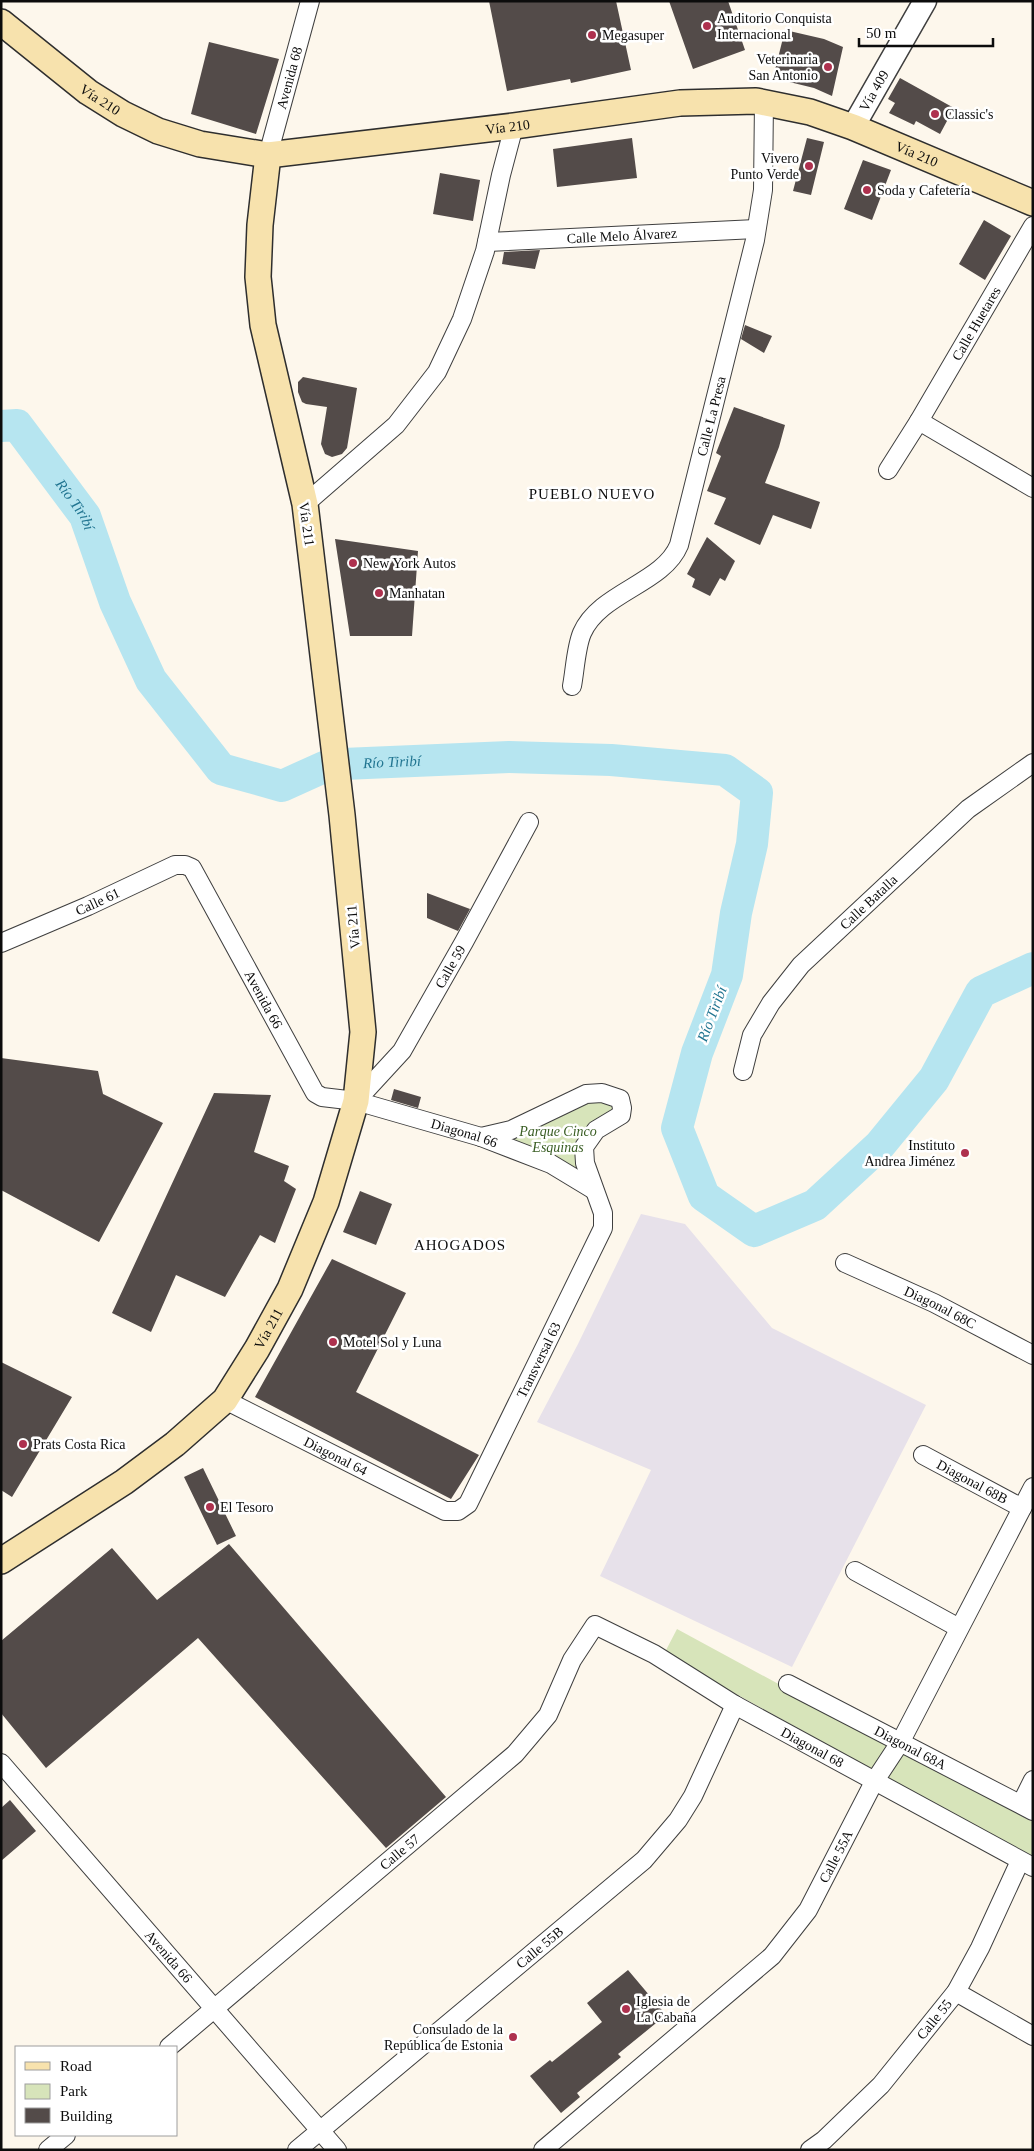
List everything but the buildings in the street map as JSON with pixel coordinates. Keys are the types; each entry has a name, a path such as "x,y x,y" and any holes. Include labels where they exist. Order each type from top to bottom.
{"main road":[{"name":"Vía 210","path":"1,22 88,92 123,114 158,131 200,144 268,156 514,126 680,103 764,101 810,112 853,127 1033,203"},
{"name":"Vía 211","path":"1,1560 124,1482 175,1444 225,1400 257,1349 290,1289 326,1202 356,1101 363,1032 342,816 306,504 263,325 258,277 260,226 268,156"}],"street":[{"name":"Avenida 68","path":"268,156 310,1"},
{"name":"Vía 409","path":"853,127 925,1"},
{"name":"Calle La Presa","path":"572,686 582,632 609,603 674,558 679,545 756,230 763,190 764,101"},
{"path":"306,504 396,425 437,372 462,319 487,242 514,126"},
{"name":"Calle Huetares","path":"888,470 919,421 1033,226"},
{"name":"Calle Melo Álvarez","path":"487,242 756,230"},
{"path":"919,421 1033,488"},
{"name":"Calle Batalla","path":"744,1071 752,1035 771,1003 801,965 968,809 1032,768"},
{"name":"Calle 59","path":"356,1101 402,1051 529,822"},
{"name":"Calle 61","path":"1,943 72,914 175,865 185,865 192,868"},
{"name":"Avenida 66","path":"192,868 315,1092 322,1097 356,1101"},
{"name":"Transversal 63","path":"445,1511 458,1511 468,1504 603,1228 603,1214 584,1163 584,1147 596,1130 620,1115 622,1108 620,1099 602,1093 586,1094 510,1130 481,1137"},
{"name":"Diagonal 66","path":"356,1101 481,1137 551,1164 594,1190"},
{"name":"Diagonal 68C","path":"846,1264 934,1303 1033,1355"},
{"name":"Diagonal 64","path":"225,1400 445,1511"},
{"name":"Diagonal 68B","path":"923,1455 1022,1508"},
{"name":"Calle 55A","path":"543,2150 772,1956 808,1910 874,1782 900,1741 1033,1487"},
{"path":"855,1571 959,1628"},
{"name":"Diagonal 68","path":"595,1625 654,1654 735,1705 1026,1864"},
{"name":"Calle 57","path":"170,2046 514,1754 548,1716 572,1660 595,1625"},
{"name":"Diagonal 68A","path":"788,1684 1027,1807"},
{"name":"Calle 55B","path":"297,2150 644,1860 678,1820 693,1796 735,1705"},
{"name":"Avenida 66","path":"1,1763 216,2008 337,2150"},
{"path":"1027,1807 1033,1780"},
{"name":"Calle 55","path":"810,2150 824,2140 881,2085 956,1992 1026,1864"},
{"path":"956,1992 1033,2036"},
{"path":"48,2150 65,2136"}],"shaded area":[{"path":"641,1214 685,1224 772,1328 926,1405 792,1667 600,1576 651,1470 537,1422 578,1344"}],"green space":[{"name":"Parque Cinco Esquinas","path":"597,1097 619,1108 594,1126 582,1174 501,1139"},
{"path":"677,1629 1033,1822 1033,1856 976,1827 664,1654"}],"waterway":[{"name":"Río Tiribí","path":"1,426 17,425 85,516 115,602 151,680 221,769 282,786 324,767"},
{"name":"Río Tiribí","path":"343,764 509,757 611,760 725,770 757,793 752,844 736,913 727,975 697,1053 677,1128 704,1196 754,1231 815,1205 880,1145 934,1079 981,992 1033,968"}],"place":[{"name":"Auditorio Conquista Internacional","path":"707,26"},
{"name":"Megasuper","path":"592,35"},
{"name":"Veterinaria San Antonio","path":"828,67"},
{"name":"Classic's","path":"935,114"},
{"name":"Vivero Punto Verde","path":"809,166"},
{"name":"Soda y Cafetería","path":"867,190"},
{"name":"New York Autos","path":"353,563"},
{"name":"Manhatan","path":"379,593"},
{"name":"Instituto Andrea Jiménez","path":"965,1153"},
{"name":"Motel Sol y Luna","path":"333,1342"},
{"name":"Prats Costa Rica","path":"23,1444"},
{"name":"El Tesoro","path":"210,1507"},
{"name":"Iglesia de La Cabaña","path":"626,2009"},
{"name":"Consulado de la República de Estonia","path":"513,2037"}],"district":[{"name":"PUEBLO NUEVO","path":"592,494"},
{"name":"AHOGADOS","path":"460,1245"}]}
